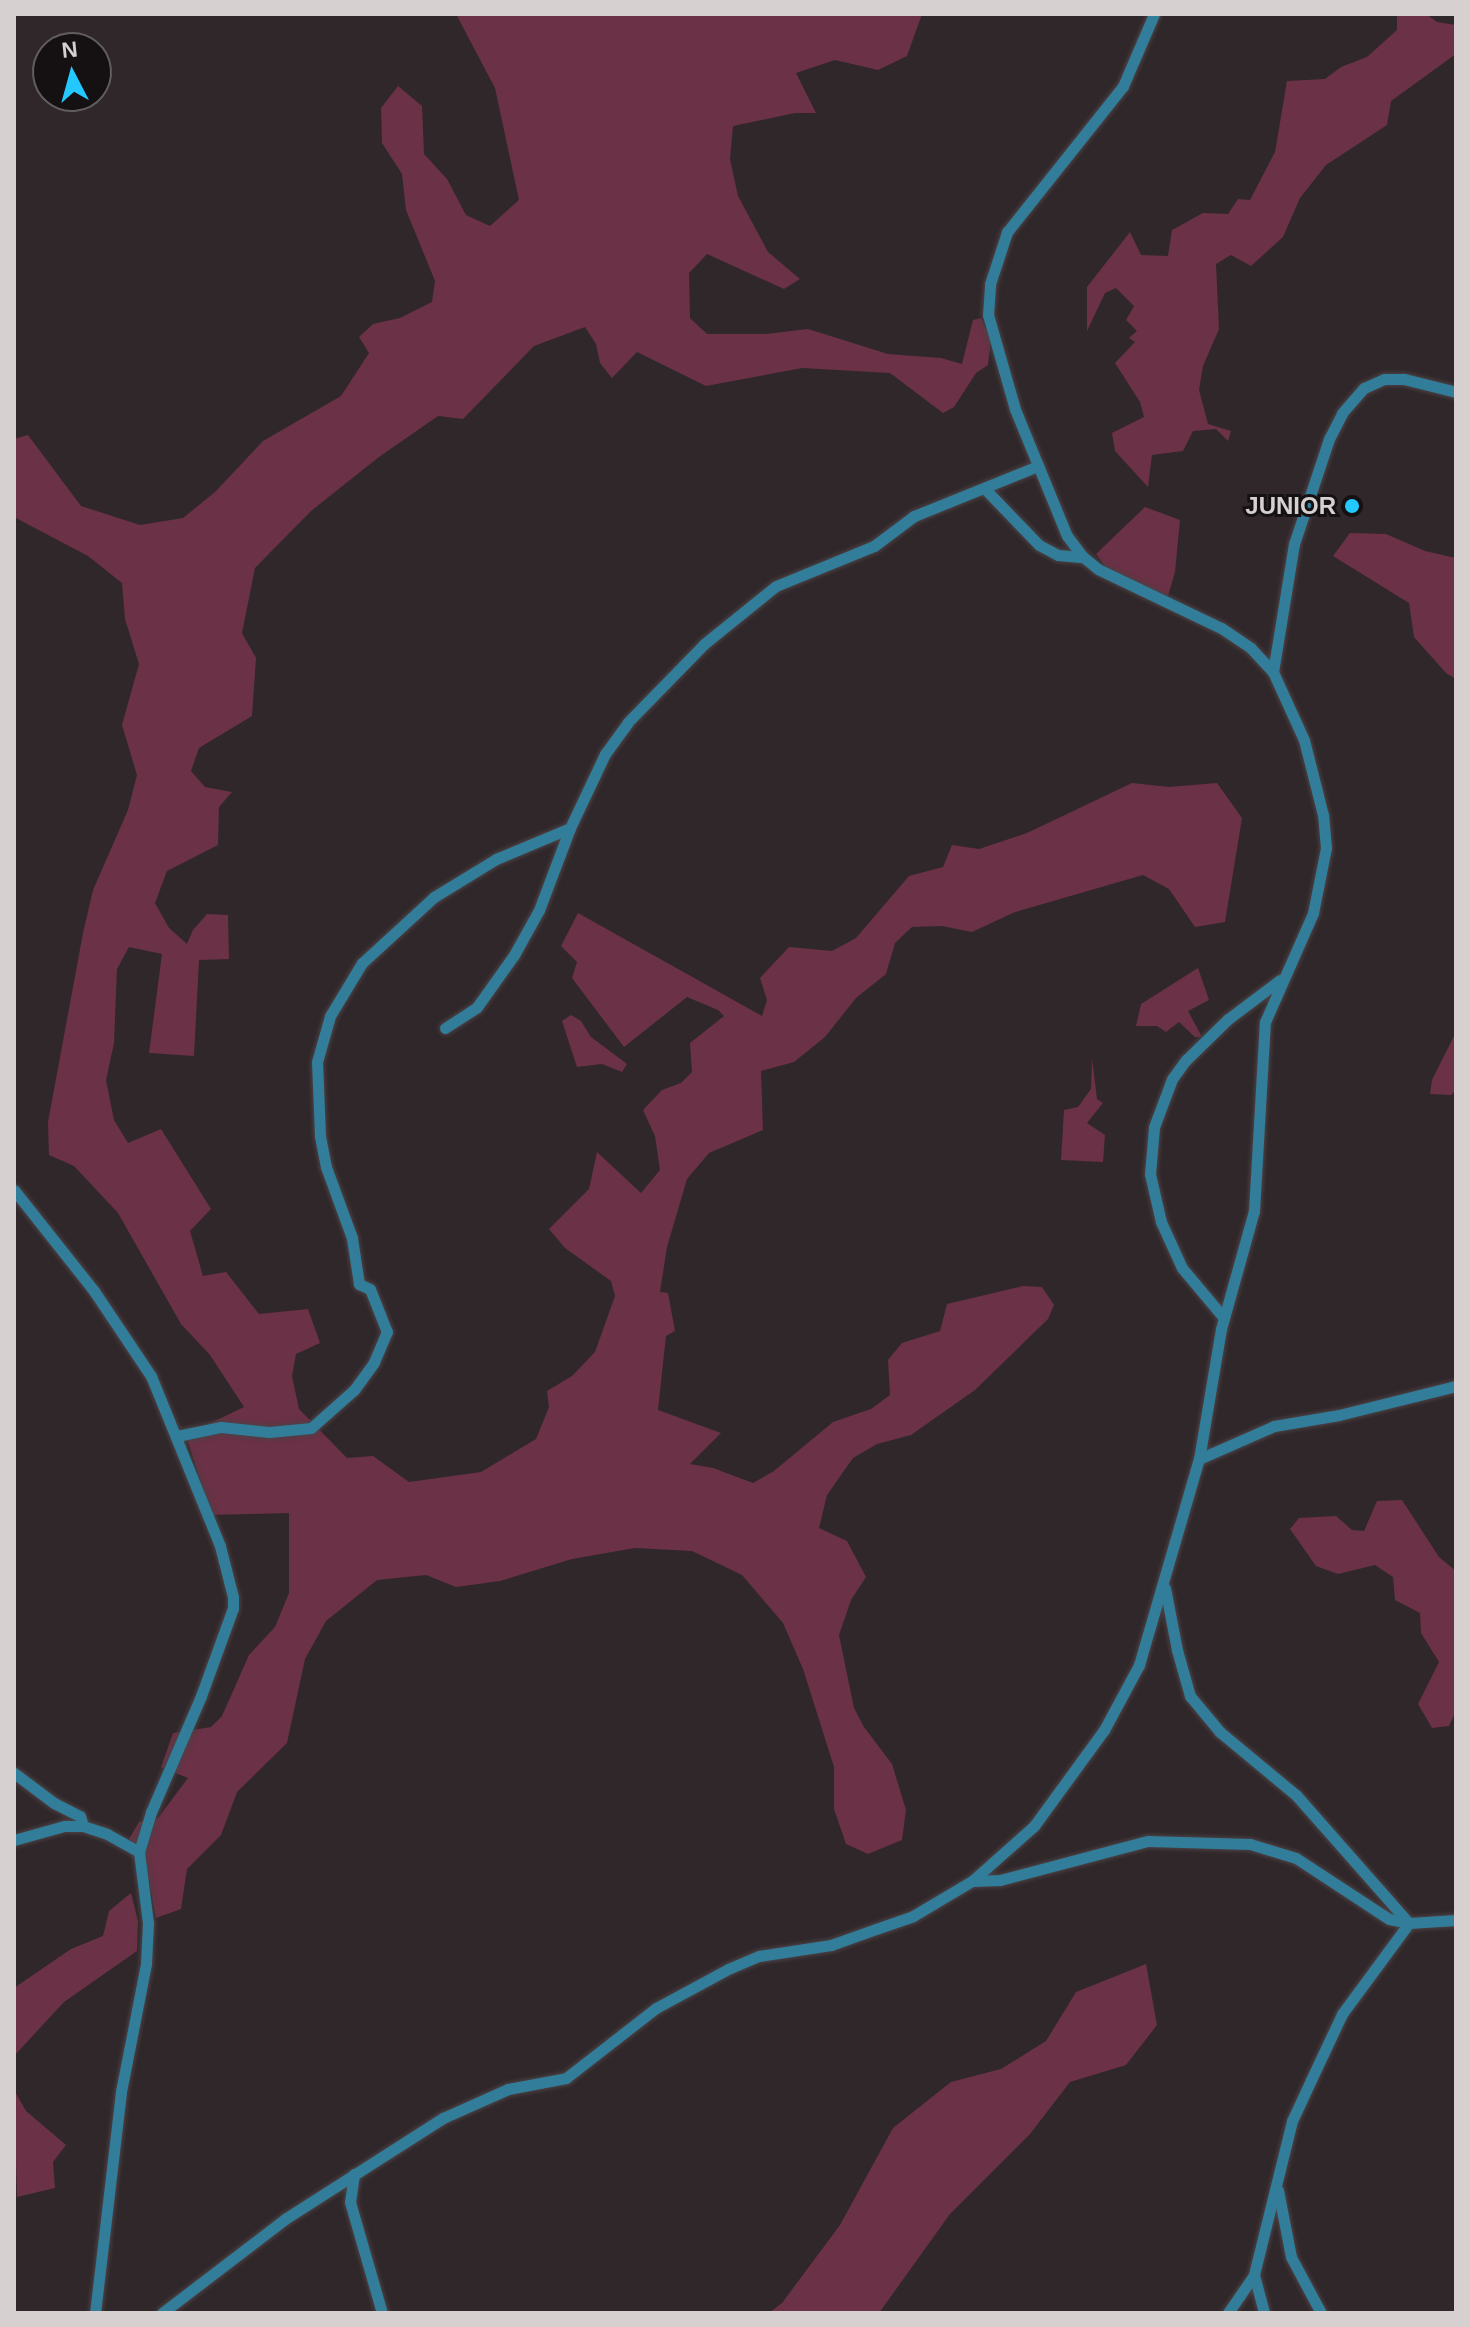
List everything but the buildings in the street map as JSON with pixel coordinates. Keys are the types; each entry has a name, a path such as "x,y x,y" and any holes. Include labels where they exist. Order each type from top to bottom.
{"street":[{"path":"162,2313 285,2219 443,2118 508,2089 566,2078 656,2008 728,1969 759,1956 831,1945 913,1916 972,1881 1034,1826 1104,1730 1139,1665 1165,1585 1199,1459 1224,1318 1254,1211 1263,1037 1269,1010 1313,913 1326,848 1323,815 1304,740 1273,672 1251,648 1221,628 1115,580 1083,557 1062,526 1015,409 988,315 997,259 1007,232 1123,86 1154,14"},
{"path":"1273,672 1294,544 1329,439 1342,413 1364,388 1384,379 1404,379 1456,392"},
{"path":"445,1028 477,1007 514,955 544,898 570,828 605,754 628,722 704,644 776,586 874,546 914,516 986,490 1038,466"},
{"path":"986,490 1039,545 1058,555 1083,557"},
{"path":"177,1436 221,1427 269,1432 311,1428 354,1390 374,1362 387,1332 370,1289 359,1284 352,1238 326,1167 320,1136 317,1062 330,1016 362,963 434,897 520,847 570,828"},
{"path":"1224,1318 1182,1268 1161,1222 1150,1174 1154,1127 1172,1079 1186,1060 1228,1019 1283,978"},
{"path":"14,1190 133,1346 160,1396 220,1546 230,1578 233,1608 188,1730 151,1812 139,1852 148,1923 146,1964 121,2092 95,2313"},
{"path":"1199,1459 1274,1426 1339,1415 1455,1383"},
{"path":"1165,1585 1177,1650 1190,1696 1220,1732 1296,1795 1409,1923"},
{"path":"14,1773 54,1803 80,1816 83,1826"},
{"path":"14,1840 64,1826 83,1826 107,1834 139,1852"},
{"path":"972,1881 1000,1880 1148,1841 1250,1844 1296,1858 1382,1916 1409,1923 1456,1920"},
{"path":"1228,2313 1254,2275 1292,2121 1342,2014 1409,1923"},
{"path":"354,2174 350,2202 358,2239 382,2313"},
{"path":"1277,2182 1291,2257 1321,2313"},
{"path":"1254,2275 1264,2313"}],"shaded area":[{"path":"456,14 922,14 907,56 878,70 835,60 796,73 816,113 795,113 733,126 730,159 738,196 768,252 800,279 784,289 707,254 689,273 690,318 707,334 766,334 808,329 888,354 941,358 962,364 973,320 981,318 991,340 988,365 976,373 954,407 943,413 890,373 802,368 706,386 637,352 612,378 600,363 596,344 585,327 534,346 463,419 438,416 379,457 311,511 255,568 242,633 256,658 252,716 199,748 191,771 205,787 232,792 219,807 218,845 167,871 155,903 169,928 187,944 193,930 207,914 228,915 229,959 199,960 194,1056 149,1053 162,954 129,947 117,969 114,1043 106,1080 114,1120 128,1143 161,1129 211,1209 190,1231 203,1276 226,1272 259,1314 308,1309 320,1343 296,1354 292,1376 299,1409 347,1458 373,1456 409,1482 481,1472 536,1439 549,1407 547,1391 572,1376 595,1352 615,1296 611,1281 565,1248 549,1229 589,1189 597,1152 641,1193 660,1170 655,1136 643,1110 662,1090 681,1083 692,1072 690,1043 724,1016 718,1010 687,997 624,1047 572,978 577,962 561,946 578,913 762,1016 767,1000 760,978 789,947 832,951 856,938 909,876 943,867 952,845 979,849 1027,833 1132,783 1169,787 1217,783 1242,818 1225,922 1195,927 1169,889 1143,875 1015,912 972,932 942,926 912,927 895,943 886,974 856,998 825,1037 794,1062 761,1071 763,1130 709,1153 687,1179 667,1247 660,1292 668,1293 675,1331 666,1336 658,1410 721,1433 690,1464 713,1468 753,1483 774,1471 833,1422 871,1409 890,1395 888,1360 902,1343 940,1331 947,1304 1023,1286 1042,1287 1054,1305 1048,1319 975,1390 911,1435 877,1444 853,1458 827,1495 819,1528 847,1541 866,1577 851,1600 839,1635 854,1708 892,1764 906,1810 902,1840 868,1854 846,1844 834,1809 834,1767 803,1669 783,1623 742,1575 692,1551 635,1548 572,1559 500,1581 456,1587 426,1575 377,1580 326,1621 305,1659 287,1743 237,1792 221,1835 187,1869 181,1909 156,1918 145,1859 129,1839 139,1822 158,1818 188,1778 161,1767 173,1733 211,1727 222,1716 249,1655 275,1627 289,1593 289,1513 211,1515 186,1435 244,1407 210,1355 181,1324 118,1213 74,1166 49,1155 48,1122 83,933 93,890 128,810 137,775 122,725 139,664 125,619 122,583 88,556 14,517 14,439 28,435 81,506 140,525 183,518 215,492 263,441 341,396 369,353 359,337 373,324 400,318 432,302 435,281 406,210 402,174 382,143 381,108 398,86 422,106 424,154 447,179 466,215 490,226 519,200 495,88"},
{"path":"1397,14 1426,14 1437,22 1456,25 1456,54 1391,101 1387,125 1326,165 1300,198 1283,237 1251,266 1231,255 1216,264 1219,329 1203,366 1199,390 1208,424 1231,431 1228,441 1216,429 1193,431 1183,451 1152,455 1148,487 1115,451 1112,433 1144,417 1140,402 1115,363 1135,342 1129,338 1137,331 1126,320 1134,306 1116,288 1105,293 1087,331 1087,287 1130,232 1141,255 1168,256 1172,230 1203,213 1228,214 1238,199 1250,200 1275,152 1287,81 1325,79 1341,67 1367,57 1397,30"},
{"path":"1145,507 1180,520 1175,572 1168,596 1108,570 1096,554"},
{"path":"1350,533 1386,534 1425,551 1456,558 1456,679 1446,673 1414,637 1409,603 1333,556"},
{"path":"1198,968 1209,1000 1188,1011 1202,1037 1195,1037 1179,1022 1166,1032 1157,1026 1136,1026 1141,1004"},
{"path":"571,1015 581,1021 591,1037 627,1064 622,1072 602,1064 577,1067 562,1021"},
{"path":"1456,1015 1456,1090 1451,1095 1430,1094 1432,1080 1454,1036"},
{"path":"1092,1058 1097,1099 1103,1103 1087,1123 1105,1135 1103,1162 1061,1160 1064,1110 1078,1107 1091,1089"},
{"path":"1402,1500 1439,1557 1456,1571 1456,1711 1449,1726 1432,1728 1418,1704 1439,1662 1421,1633 1420,1613 1395,1600 1393,1577 1375,1565 1338,1574 1316,1566 1290,1529 1299,1518 1336,1516 1352,1530 1364,1531 1377,1501"},
{"path":"131,1893 138,1921 137,1951 64,2002 14,2056 14,1988 71,1949 103,1936 109,1911"},
{"path":"1146,1964 1157,2025 1126,2065 1070,2082 1030,2134 950,2214 879,2313 769,2313 782,2303 840,2225 893,2128 951,2082 1001,2069 1046,2041 1076,1992"},
{"path":"14,2090 26,2111 66,2145 53,2162 55,2188 17,2197"}],"place":[{"name":"JUNIOR","path":"1352,506"}]}
